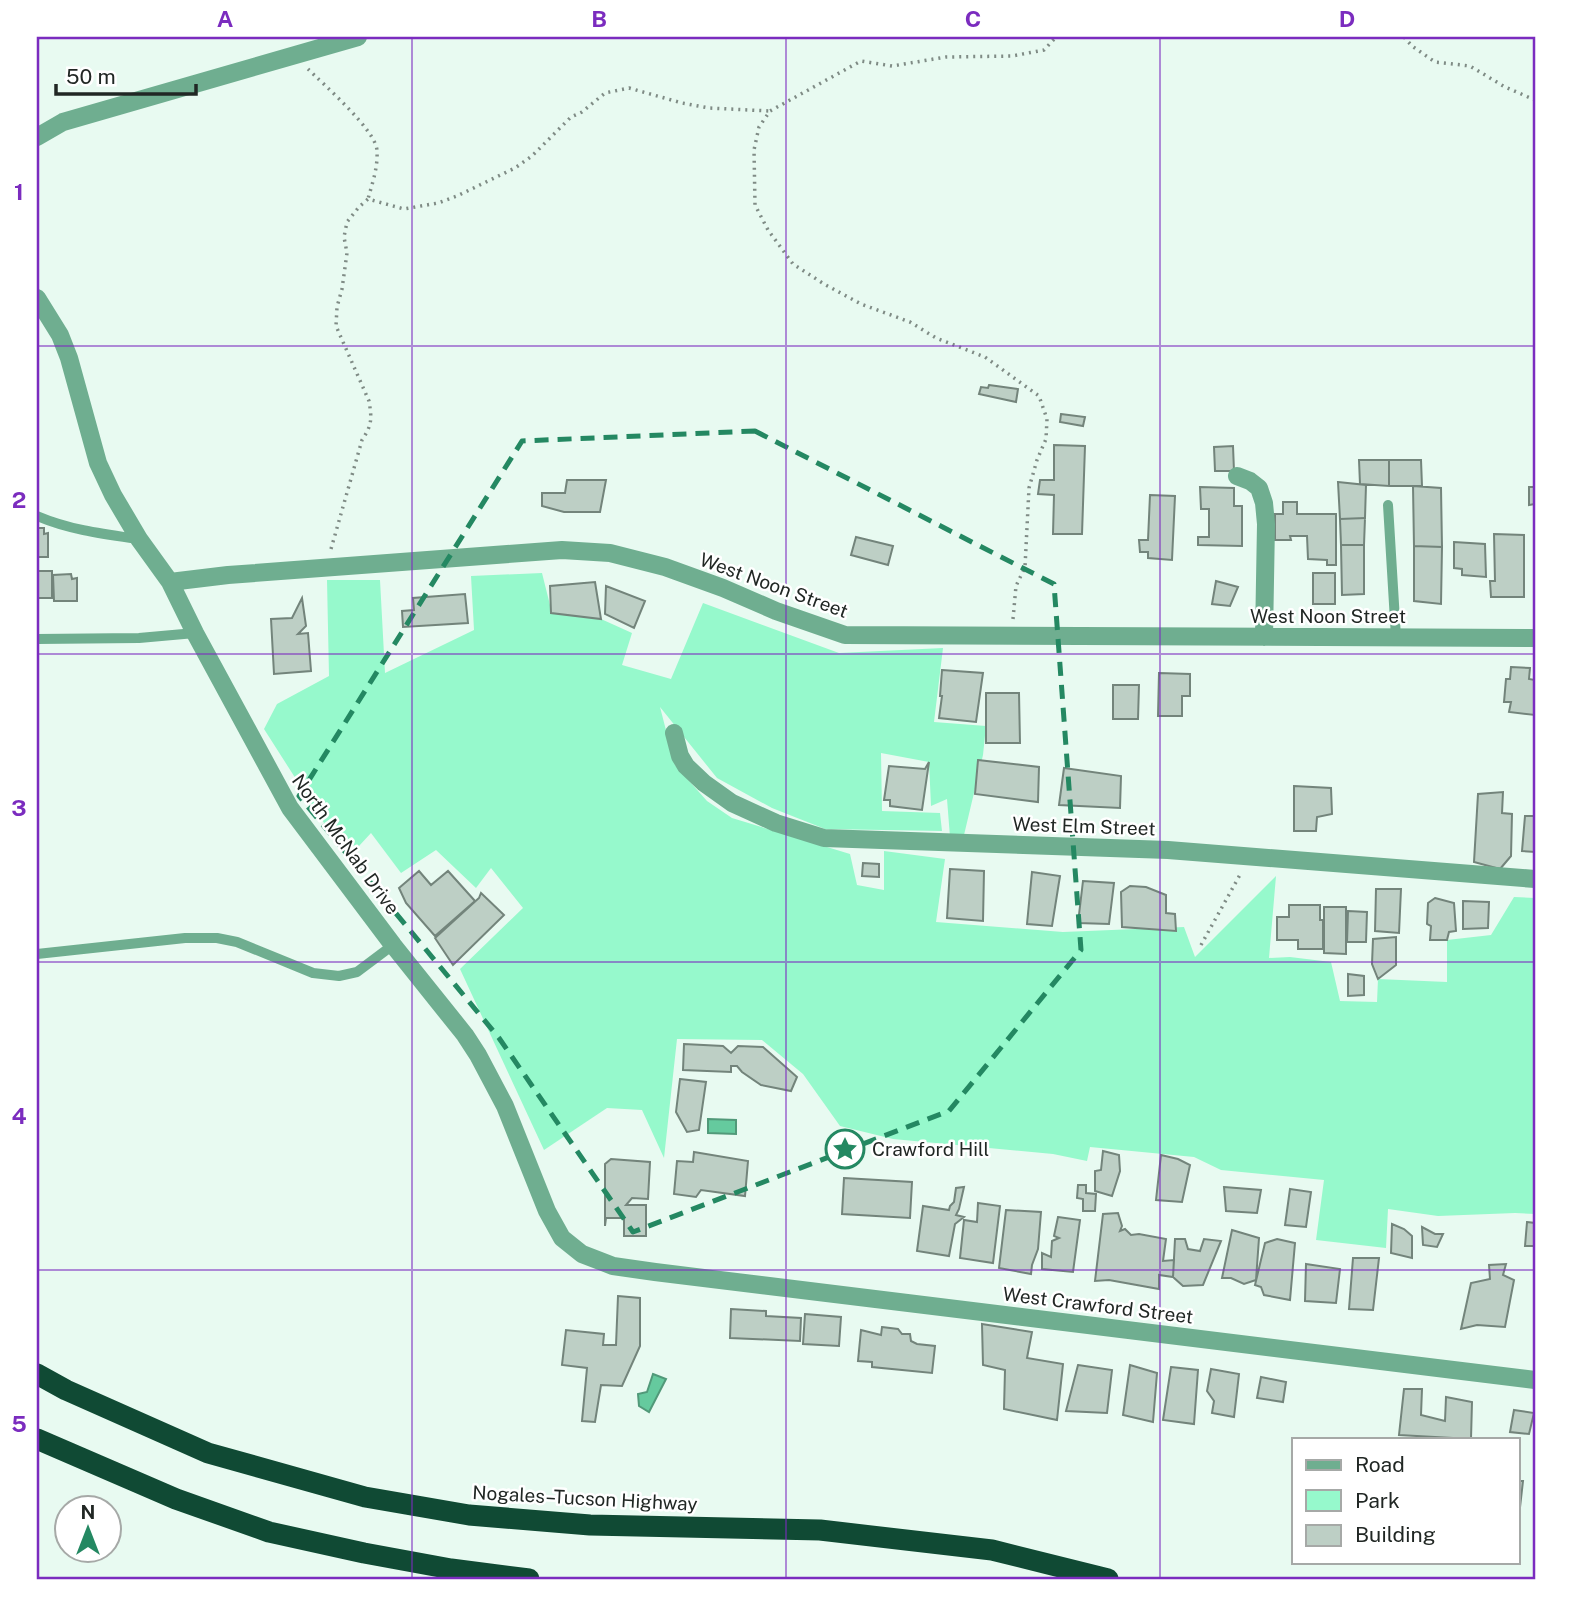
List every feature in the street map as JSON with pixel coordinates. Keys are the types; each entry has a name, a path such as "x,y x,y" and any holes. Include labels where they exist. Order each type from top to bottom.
{"highway":[{"name":"Nogales–Tucson Highway","path":"37,1374 66,1390 208,1453 365,1497 469,1515 590,1525 820,1530 992,1550 1108,1579"},
{"path":"37,1439 176,1499 269,1532 451,1569 529,1579"}],"street":[{"path":"37,137 63,122 358,37"},
{"name":"North McNab Drive","path":"37,298 60,335 69,358 98,463 113,495 139,539 170,582 289,808 465,1035 505,1106 547,1210 562,1238 582,1254 592,1258 613,1265 655,1272"},
{"path":"1237,476 1259,488 1264,503 1264,637"},
{"name":"West Noon Street","path":"170,582 562,550 610,553 665,567 845,635 1535,638"},
{"name":"West Elm Street","path":"674,733 680,756 686,766 732,803 776,822 824,838 1168,850 1535,879"},
{"name":"West Crawford Street","path":"655,1272 1535,1380"}],"lane":[{"path":"1388,505 1396,637"},
{"path":"37,516 55,524 93,533 139,539"},
{"path":"37,639 139,638 195,633"},
{"path":"37,954 185,938 217,938 237,942 313,973 339,976 357,972 393,945"}],"path":[{"path":"1011,636 1016,586 1025,567 1029,488 1046,439 1047,419 1039,396 985,357 936,338 911,322 861,304 793,264 768,230 755,205 754,150 759,127 770,111 861,61 892,66 946,57 1012,56 1044,50 1056,37"},
{"path":"1404,37 1412,46 1436,62 1470,66 1505,88 1535,100"},
{"path":"294,55 364,126 378,148 375,176 368,199 347,222 344,237 347,253 336,326 369,401 370,427 362,440 326,568"},
{"path":"368,199 404,209 438,203 457,196 515,168 532,156 570,117 582,112 605,93 629,88 709,108 770,111"},
{"path":"1201,945 1250,857"}],"highlighted area":[{"path":"755,431 1054,584 1081,950 949,1111 633,1232 499,1038 299,796 522,441"}],"green space":[{"path":"542,573 552,613 601,619 632,633 622,665 671,679 703,603 839,653 943,648 934,722 986,726 983,755 964,835 950,837 947,799 931,806 929,762 881,753 882,811 940,813 942,831 825,829 772,808 717,778 660,707 675,765 707,801 732,818 850,854 857,885 884,890 884,851 945,859 936,922 1063,932 1184,927 1195,957 1276,876 1269,958 1290,957 1331,962 1340,1001 1377,1002 1378,979 1447,982 1447,940 1491,935 1514,897 1535,898 1535,1214 1438,1216 1388,1209 1386,1248 1316,1240 1324,1180 1221,1170 1194,1157 1090,1147 1087,1161 1053,1154 893,1139 840,1126 803,1074 762,1040 677,1039 664,1158 642,1110 607,1108 544,1150 460,969 523,908 491,868 476,888 436,850 401,873 371,833 347,859 264,729 277,704 329,676 327,580 380,580 385,673 474,630 471,576"}],"shaded area":[{"path":"708,1119 736,1120 736,1134 708,1133"},
{"path":"653,1374 666,1379 649,1412 639,1406 638,1394 647,1392"}],"building":[{"path":"989,385 1018,389 1016,402 979,394 981,387 988,388"},
{"path":"1061,414 1085,417 1083,426 1060,422"},
{"path":"1054,445 1085,446 1082,534 1053,534 1054,495 1038,494 1040,480 1054,480"},
{"path":"1233,446 1234,471 1215,471 1214,447"},
{"path":"1359,460 1389,460 1389,486 1360,484"},
{"path":"1389,460 1421,460 1422,486 1389,486"},
{"path":"567,480 606,480 600,512 564,512 542,506 542,493 565,493"},
{"path":"1338,482 1366,485 1365,518 1340,519"},
{"path":"1413,486 1441,488 1442,547 1414,546"},
{"path":"1200,487 1234,488 1234,506 1242,506 1242,546 1198,545 1198,537 1209,537 1209,509 1201,509"},
{"path":"1529,487 1535,487 1535,504 1529,505"},
{"path":"1150,495 1175,496 1172,560 1148,558 1148,552 1140,552 1139,540 1148,540"},
{"path":"1283,502 1297,502 1297,514 1336,514 1336,565 1327,565 1327,560 1308,559 1307,536 1290,536 1291,540 1275,540 1275,514 1283,514"},
{"path":"1365,518 1364,545 1341,545 1340,519"},
{"path":"37,528 44,528 44,534 48,533 48,557 37,557"},
{"path":"1494,534 1524,535 1524,597 1491,597 1490,581 1495,581"},
{"path":"856,537 893,546 888,565 851,555"},
{"path":"1454,542 1485,544 1486,577 1462,575 1462,569 1454,568"},
{"path":"1341,545 1364,545 1364,594 1342,595"},
{"path":"1414,546 1442,547 1441,604 1414,601"},
{"path":"37,571 52,571 52,598 37,598"},
{"path":"1313,573 1335,573 1335,604 1313,604"},
{"path":"71,574 72,579 77,578 77,601 54,601 53,575"},
{"path":"1216,581 1238,587 1230,606 1212,604"},
{"path":"595,582 601,619 551,613 550,586"},
{"path":"606,586 645,601 634,628 605,614"},
{"path":"465,594 468,623 403,627 402,611 414,610 413,598"},
{"path":"302,598 306,626 298,634 308,633 311,671 274,674 271,619 292,618"},
{"path":"1511,667 1530,668 1529,679 1535,680 1535,715 1509,712 1511,702 1504,702 1506,679 1510,679"},
{"path":"942,670 983,673 976,722 939,718"},
{"path":"1159,673 1190,674 1190,696 1182,696 1182,716 1158,716"},
{"path":"1113,685 1139,685 1138,719 1113,719"},
{"path":"986,693 1019,693 1020,743 986,743"},
{"path":"978,760 1039,767 1038,802 975,794"},
{"path":"929,762 922,810 890,806 890,800 884,800 889,766 925,769"},
{"path":"1064,768 1121,776 1120,808 1059,805"},
{"path":"1294,786 1331,788 1332,814 1317,817 1316,831 1294,831"},
{"path":"1503,792 1502,813 1512,814 1511,856 1500,869 1474,862 1478,794"},
{"path":"1525,816 1535,816 1535,852 1522,851"},
{"path":"863,863 879,864 879,877 862,876"},
{"path":"950,869 984,871 983,921 947,918"},
{"path":"419,871 431,885 448,871 475,901 435,936 406,903 399,888"},
{"path":"1032,872 1060,876 1052,926 1027,924"},
{"path":"1083,881 1114,883 1109,924 1078,923"},
{"path":"1130,886 1146,887 1166,895 1166,913 1175,914 1176,931 1122,927 1121,892"},
{"path":"1376,889 1401,889 1399,933 1375,931"},
{"path":"481,893 504,915 453,965 435,938 479,898"},
{"path":"1435,898 1454,903 1456,931 1449,932 1447,940 1430,940 1431,926 1427,924 1428,903"},
{"path":"1463,901 1489,902 1488,928 1463,929"},
{"path":"1289,905 1320,905 1323,949 1298,949 1298,940 1277,940 1277,917 1289,917"},
{"path":"1324,907 1346,907 1346,954 1324,953"},
{"path":"1348,911 1367,912 1366,942 1347,942"},
{"path":"1396,937 1396,965 1378,979 1372,964 1373,939"},
{"path":"1348,974 1364,976 1364,995 1348,996"},
{"path":"684,1044 723,1046 731,1053 738,1046 763,1047 797,1077 791,1091 761,1085 737,1066 731,1066 731,1072 683,1070"},
{"path":"680,1079 706,1082 699,1130 687,1132 676,1112"},
{"path":"1103,1151 1119,1155 1120,1171 1112,1196 1095,1191 1095,1171 1101,1170"},
{"path":"694,1152 748,1161 745,1196 701,1190 696,1197 674,1194 677,1161 693,1162"},
{"path":"1161,1155 1190,1165 1182,1202 1156,1200"},
{"path":"611,1159 650,1162 648,1199 632,1198 626,1205 646,1205 646,1236 624,1236 624,1218 606,1218 605,1226 605,1164"},
{"path":"844,1178 912,1182 910,1218 842,1214"},
{"path":"1078,1185 1086,1185 1086,1193 1096,1194 1095,1211 1083,1211 1083,1199 1077,1198"},
{"path":"964,1187 956,1215 964,1217 955,1224 949,1256 917,1251 923,1206 949,1210 954,1202 956,1188"},
{"path":"1224,1187 1261,1190 1257,1213 1226,1211"},
{"path":"1290,1189 1311,1192 1306,1227 1285,1225"},
{"path":"978,1203 1000,1206 993,1263 960,1258 964,1220 977,1222"},
{"path":"1006,1210 1041,1212 1038,1249 1031,1274 999,1268"},
{"path":"1118,1213 1122,1226 1120,1231 1125,1229 1131,1235 1166,1239 1163,1261 1174,1260 1173,1277 1159,1275 1159,1289 1109,1280 1095,1281 1103,1214"},
{"path":"1058,1217 1080,1220 1073,1272 1042,1269 1042,1253 1051,1257 1052,1241 1059,1238 1054,1236"},
{"path":"1527,1222 1535,1223 1535,1246 1525,1246"},
{"path":"1392,1224 1412,1236 1412,1258 1391,1253"},
{"path":"1422,1227 1435,1234 1443,1234 1437,1247 1423,1245"},
{"path":"1232,1230 1259,1238 1256,1280 1244,1284 1231,1278 1222,1278"},
{"path":"1175,1239 1185,1239 1188,1249 1200,1251 1204,1239 1221,1241 1203,1285 1183,1286 1173,1277"},
{"path":"1277,1239 1295,1243 1290,1300 1264,1295 1261,1287 1255,1285 1265,1243"},
{"path":"1353,1258 1379,1258 1373,1310 1349,1309"},
{"path":"1306,1264 1340,1269 1336,1303 1305,1301"},
{"path":"1506,1264 1503,1275 1514,1280 1505,1327 1477,1325 1461,1329 1471,1283 1490,1279 1489,1265"},
{"path":"618,1296 640,1298 640,1346 622,1386 601,1385 595,1422 582,1421 587,1368 562,1365 566,1330 604,1334 603,1345 616,1345"},
{"path":"731,1309 766,1311 766,1316 801,1318 800,1341 730,1338"},
{"path":"805,1314 841,1317 839,1346 803,1344"},
{"path":"982,1324 1032,1332 1027,1358 1063,1364 1057,1420 1004,1409 1005,1370 983,1365"},
{"path":"882,1327 910,1334 911,1341 917,1344 935,1346 932,1373 872,1367 872,1362 858,1361 861,1330 881,1335"},
{"path":"1078,1365 1112,1370 1107,1413 1066,1411"},
{"path":"1130,1365 1157,1373 1153,1422 1123,1415"},
{"path":"1171,1367 1198,1370 1194,1424 1163,1420"},
{"path":"1211,1369 1239,1374 1234,1417 1212,1413 1214,1401 1207,1391"},
{"path":"1261,1377 1286,1382 1283,1402 1257,1398"},
{"path":"1404,1389 1422,1389 1421,1415 1445,1421 1446,1397 1472,1402 1471,1438 1399,1435"},
{"path":"1514,1410 1534,1413 1529,1434 1510,1432"},
{"path":"1520,1481 1523,1481 1520,1507"}],"place":[{"name":"Crawford Hill","path":"845,1149"}]}
